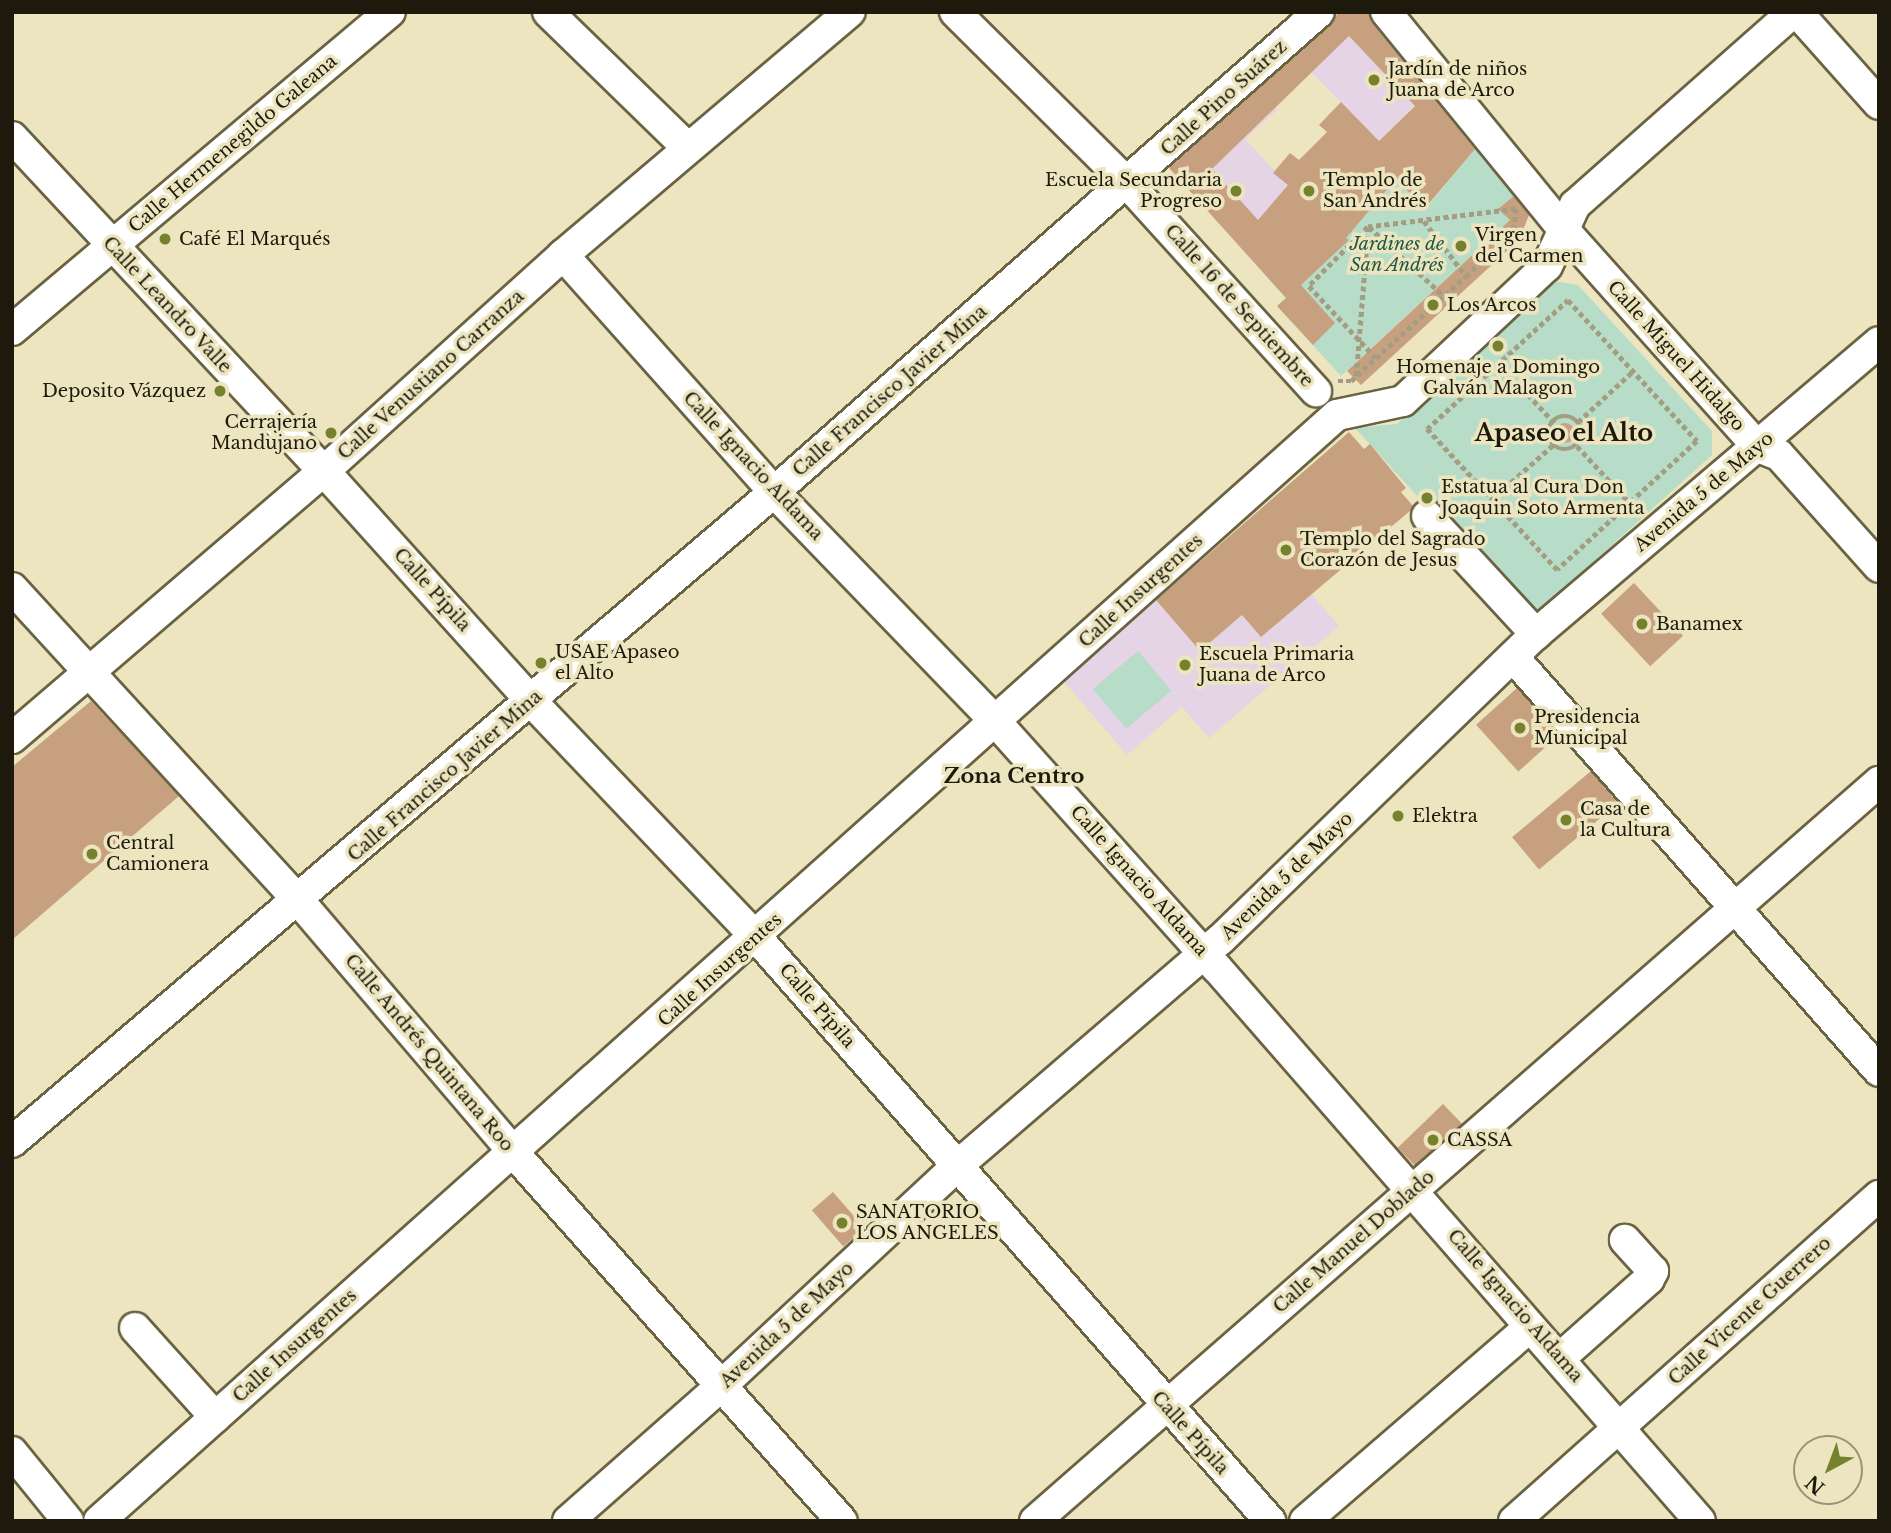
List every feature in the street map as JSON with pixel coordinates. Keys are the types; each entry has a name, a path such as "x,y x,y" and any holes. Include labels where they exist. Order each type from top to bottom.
{"street":[{"name":"Calle Hermenegildo Galeana","path":"12,330 390,12"},
{"path":"548,12 688,149"},
{"name":"Calle 16 de Septiembre","path":"955,12 1128,184 1326,403"},
{"name":"Calle Pino Suárez","path":"1128,184 1319,12"},
{"name":"Calle Miguel Hidalgo","path":"1386,12 1564,230 1758,447 1779,455 1879,567"},
{"path":"1326,403 1403,401 1546,266 1575,205 1795,12 1879,104"},
{"name":"Calle Venustiano Carranza","path":"12,738 324,471 562,255 844,14"},
{"name":"Calle Leandro Valle","path":"12,137 111,247 324,471"},
{"name":"Calle Francisco Javier Mina","path":"12,1142 531,702 1128,184"},
{"name":"Calle Ignacio Aldama","path":"562,255 774,492 995,721 1205,954 1415,1189 1530,1327 1621,1427 1700,1521"},
{"name":"Avenida 5 de Mayo","path":"568,1521 721,1386 957,1166 1205,954 1536,634 1879,342"},
{"name":"Calle Insurgentes","path":"99,1521 757,938 995,721 1326,403"},
{"name":"Calle Pípila","path":"324,471 531,702 757,938 1166,1407 1270,1521"},
{"path":"1426,516 1536,634"},
{"name":"Calle Andrés Quintana Roo","path":"12,588 92,670 299,901 513,1152 842,1521"},
{"path":"1514,657 1879,1071"},
{"name":"Calle Manuel Doblado","path":"1035,1521 1879,782"},
{"name":"Calle Vicente Guerrero","path":"1514,1521 1879,1196"},
{"path":"1559,1359 1649,1279 1653,1272 1625,1240"},
{"path":"1305,1521 1530,1327"},
{"path":"135,1328 215,1417"},
{"path":"12,1452 68,1521"}],"path":[{"path":"1326,403 1328,380 1348,382 1376,358 1513,230 1516,209 1368,227 1310,286 1376,358"},
{"path":"1423,220 1466,276"},
{"path":"1355,377 1368,227"},
{"path":"1368,227 1444,296"},
{"path":"1568,300 1633,371 1698,441 1557,570 1427,429 1568,300"},
{"path":"1499,363 1561,430"},
{"path":"1578,422 1633,371"},
{"path":"1565,416 1578,422 1583,436 1577,446 1566,451 1553,445 1548,433 1553,421 1565,416"},
{"path":"1492,499 1553,445"},
{"path":"1577,446 1630,503"}],"shaded area":[{"name":"Jardín de niños Juana de Arco","path":"1340,12 1369,12 1434,86 1379,141 1311,72"},
{"name":"Escuela Secundaria Progreso","path":"1258,87 1278,109 1245,139 1288,185 1278,197 1307,203 1349,240 1286,298 1169,168"},
{"name":"Escuela Primaria Juana de Arco","path":"1311,594 1339,626 1209,738 1182,707 1127,755 1061,678 1155,598 1200,651 1242,615 1261,637"}],"green space":[{"name":"Jardines de San Andrés","path":"1482,140 1527,187 1499,208 1510,220 1341,376 1277,306 1348,240 1325,219 1364,216 1395,180 1427,207"},
{"path":"1554,281 1578,285 1712,431 1712,455 1530,619 1355,428 1397,424"},
{"path":"1138,651 1171,691 1126,729 1093,689"}],"building":[{"path":"1340,12 1369,12 1372,23 1475,149 1426,207 1395,180 1346,238 1349,240 1301,285 1335,323 1313,345 1277,306 1286,298 1169,168","holes":["1349,36 1415,106 1379,141 1341,102 1319,125 1327,132 1299,160 1290,153 1273,173 1288,185 1258,220 1212,169"]},
{"name":"Los Arcos","path":"1514,196 1529,215 1519,240 1361,385 1347,371 1510,220 1498,209"},
{"path":"1565,423 1572,426 1575,433 1572,440 1565,443 1558,440 1555,433 1558,426"},
{"name":"Templo del Sagrado Corazón de Jesus","path":"1349,432 1364,449 1370,444 1406,488 1401,492 1413,506 1411,510 1261,637 1242,615 1200,651 1156,600"},
{"name":"Banamex","path":"1634,583 1683,636 1650,666 1601,614"},
{"name":"Presidencia Municipal","path":"1517,688 1559,735 1518,772 1476,725"},
{"path":"91,701 179,796 12,940 12,767"},
{"name":"Casa de la Cultura","path":"1591,771 1618,803 1539,869 1512,837"},
{"name":"CASSA","path":"1443,1104 1462,1124 1417,1168 1398,1148"},
{"name":"SANATORIO LOS ANGELES","path":"833,1192 864,1228 843,1247 812,1210"}],"place":[{"name":"Jardín de niños Juana de Arco","path":"1374,80"},
{"name":"Escuela Secundaria Progreso","path":"1236,191"},
{"name":"Templo de San Andrés","path":"1309,191"},
{"name":"Café El Marqués","path":"165,239"},
{"name":"Virgen del Carmen","path":"1461,246"},
{"name":"Los Arcos","path":"1433,305"},
{"name":"Homenaje a Domingo Galván Malagon","path":"1498,346"},
{"name":"Deposito Vázquez","path":"220,391"},
{"name":"Cerrajería Mandujano","path":"331,433"},
{"name":"Estatua al Cura Don Joaquin Soto Armenta","path":"1427,498"},
{"name":"Templo del Sagrado Corazón de Jesus","path":"1286,550"},
{"name":"Banamex","path":"1642,624"},
{"name":"USAE Apaseo el Alto","path":"541,663"},
{"name":"Escuela Primaria Juana de Arco","path":"1185,665"},
{"name":"Presidencia Municipal","path":"1520,728"},
{"name":"Elektra","path":"1398,816"},
{"name":"Casa de la Cultura","path":"1566,820"},
{"name":"Central Camionera","path":"92,854"},
{"name":"CASSA","path":"1433,1140"},
{"name":"SANATORIO LOS ANGELES","path":"842,1223"}],"district":[{"name":"Apaseo el Alto","path":"1564,433"},
{"name":"Zona Centro","path":"1014,776"}]}
